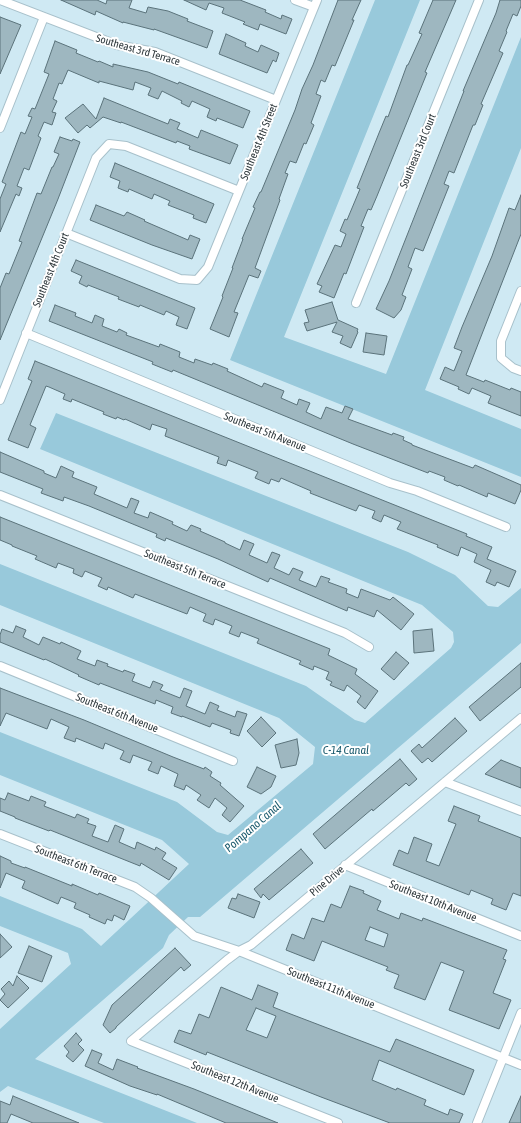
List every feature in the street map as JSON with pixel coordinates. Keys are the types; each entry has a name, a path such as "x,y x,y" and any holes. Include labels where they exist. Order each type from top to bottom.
{"street":[{"name":"Southeast 3rd Terrace","path":"0,0 117,45 155,52 276,100"},
{"path":"295,0 315,4"},
{"name":"Southeast 3rd Court","path":"356,303 479,0"},
{"name":"Southeast 4th Street","path":"66,233 180,279 197,280 208,268 315,4"},
{"path":"0,128 44,17"},
{"name":"Southeast 4th Court","path":"0,400 96,158 109,144 126,146 239,192"},
{"path":"521,291 501,341 501,358 513,368 521,371"},
{"name":"Southeast 5th Avenue","path":"26,333 390,483 417,491 506,527"},
{"name":"Southeast 5th Terrace","path":"0,495 339,631 369,646"},
{"name":"Southeast 6th Avenue","path":"0,666 233,761"},
{"name":"Pine Drive","path":"131,1040 239,951 251,945 521,718"},
{"path":"445,782 521,811"},
{"name":"Southeast 6th Terrace","path":"0,834 135,887 150,898"},
{"name":"Southeast 10th Avenue","path":"345,865 521,936"},
{"name":"Southeast 11th Avenue","path":"150,898 194,936 239,951 521,1065"},
{"path":"477,1123 521,1013"},
{"name":"Southeast 12th Avenue","path":"131,1040 338,1123"}],"water":[{"path":"375,0 420,0 284,337 386,374 521,37 521,148 425,390 521,429 521,477 230,360"},
{"name":"C-14 Canal","path":"56,413 408,552 455,575 488,606 498,607 521,588 521,643 200,917 188,917 169,935 163,948 35,1059 197,1123 104,1123 8,1086 0,1092 0,1029 71,964 68,953 0,926 0,896 82,929 101,946 189,864 162,840 0,775 0,732 177,802 217,832 228,835 313,764 315,747 279,718 0,605 0,564 306,686 355,720 365,723 451,648 454,642 453,632 422,605 40,449"}],"building":[{"path":"61,0 97,0 106,4 107,0 132,0 129,8 146,13 148,7 168,11 188,19 187,21 213,31 207,48 154,29 123,23 96,11 95,15"},
{"path":"184,0 240,0 266,10 265,12 281,19 282,15 292,19 286,34 260,24 258,30 243,24 245,22 222,13 224,8 209,3 206,10"},
{"path":"338,0 361,0 335,66 332,65 325,82 321,80 316,94 321,96 311,123 314,125 306,144 304,143 296,163 290,161 285,173 288,174 279,199 280,200 255,268 261,271 258,278 249,275 234,312 238,313 229,337 210,329 223,297 222,296 242,239 255,208 253,207 261,192 295,110"},
{"path":"433,0 456,0 425,72 427,73 377,196 371,210 368,209 361,226 364,227 346,274 344,273 334,298 319,292 322,286 317,284 335,245 341,247 346,234 340,231 345,219 347,220 360,189 357,188 386,116 388,117 407,65 422,34 419,33"},
{"path":"500,0 521,0 521,6 517,16 513,14 506,31 507,32 499,51 503,53 481,104 483,105 475,125 473,125 454,173 449,171 444,184 449,186 423,251 415,248 408,267 412,269 402,295 406,297 401,310 394,318 376,309 389,281"},
{"path":"0,17 21,25 0,74"},
{"path":"226,34 246,43 245,46 258,52 261,45 279,53 276,62 273,60 267,73 219,54"},
{"path":"55,41 77,50 76,53 98,62 99,61 113,67 113,64 148,72 178,84 179,82 250,111 243,128 217,118 216,121 207,117 210,109 192,101 189,107 181,103 182,101 162,91 158,99 148,95 151,88 135,82 133,90 99,81 99,83 68,70 62,84 59,83 53,99 57,101 52,112 56,113 52,125 44,122 38,136 41,138 29,170 24,168 17,186 22,188 19,196 16,194 0,232 0,199 6,184 2,182 21,132 25,134 32,117 28,116 32,108 35,109 49,74 44,72"},
{"path":"104,98 168,124 170,119 180,123 177,129 198,138 201,130 238,145 230,164 189,149 190,146 177,141 176,143 121,122 103,117 90,128 87,125 78,133 65,118 83,104 96,119"},
{"path":"60,137 72,141 73,139 80,142 0,340 0,288 6,273 9,274 22,242 19,241 37,193 41,194 59,154 54,152"},
{"path":"115,163 214,204 206,223 193,218 194,215 168,205 170,201 154,194 152,199 129,189 128,192 118,188 120,181 110,177"},
{"path":"521,195 521,234 466,375 484,382 485,380 510,390 511,388 521,392 521,416 488,403 491,396 472,388 469,394 458,389 459,387 440,379 445,367 454,371 462,351 454,348 492,256 509,208 515,210"},
{"path":"96,205 124,216 127,212 188,240 190,235 200,239 192,259 152,245 90,220"},
{"path":"76,260 195,308 187,329 176,325 179,317 166,311 164,315 140,305 139,307 118,299 119,297 79,283 82,276 71,271"},
{"path":"332,302 338,320 358,329 351,348 340,343 343,336 332,332 337,322 307,331 304,323 309,322 305,310"},
{"path":"55,305 76,313 75,316 92,323 95,315 104,319 102,326 117,332 119,329 127,333 126,335 159,347 160,344 180,352 179,357 194,363 195,359 212,365 213,363 228,369 227,371 262,387 264,383 284,391 281,398 297,405 299,399 310,403 306,412 321,419 326,407 342,413 345,406 353,409 348,419 392,435 393,433 404,437 403,440 412,445 473,468 475,465 521,485 521,490 515,504 488,493 487,497 459,485 458,486 444,480 445,477 429,471 428,473 353,444 173,370 172,372 152,364 153,362 49,321"},
{"path":"366,333 387,336 384,355 363,352"},
{"path":"35,361 467,534 466,536 492,547 487,559 516,571 509,587 497,582 495,586 486,582 491,570 474,562 477,554 461,547 458,556 437,547 438,545 397,529 401,522 384,515 381,522 372,518 375,511 359,505 356,511 310,493 311,491 281,478 279,482 271,479 269,484 255,478 258,472 228,460 226,466 217,463 219,457 165,436 167,429 152,424 150,430 125,419 124,420 117,417 116,419 103,414 104,412 72,399 71,402 63,399 65,394 46,386 30,425 36,428 28,448 8,440 32,381 28,379"},
{"path":"0,452 44,471 44,473 56,478 61,466 74,472 72,477 97,487 94,494 127,508 131,498 139,501 134,513 148,518 150,512 173,522 172,524 187,531 191,525 201,529 200,531 240,550 244,540 254,544 249,555 267,563 272,552 280,555 274,568 289,575 293,568 303,572 299,580 316,587 321,576 330,579 328,582 347,589 346,593 358,598 361,589 390,600 393,597 414,614 401,630 377,610 374,617 348,607 347,611 270,578 268,582 218,559 166,538 165,541 156,537 157,534 89,506 64,497 63,501 41,493 43,489 0,472"},
{"path":"0,517 330,649 328,655 357,669 355,674 378,691 365,709 357,702 361,696 347,685 344,691 330,685 332,682 326,679 329,672 314,666 313,670 299,664 301,661 257,643 259,639 241,632 239,637 229,633 232,626 215,619 213,625 203,621 206,614 190,607 187,614 135,594 133,598 108,587 107,590 98,586 102,578 85,571 82,577 73,573 74,569 58,563 56,568 35,559 37,556 0,540"},
{"path":"16,626 26,630 23,637 39,645 43,637 60,644 61,642 81,651 77,659 95,666 97,660 108,664 107,666 123,672 124,670 135,674 132,681 150,688 153,681 163,685 160,690 180,698 184,688 192,691 186,706 205,714 210,702 219,706 217,710 235,717 237,711 247,714 239,736 230,733 231,730 212,723 210,727 171,713 173,707 156,700 155,704 100,683 99,685 45,659 44,660 0,642 2,629 13,633"},
{"path":"432,629 434,651 414,653 413,631"},
{"path":"396,652 409,663 394,680 381,669"},
{"path":"521,663 521,687 480,721 469,707"},
{"path":"0,688 84,720 204,769 205,767 212,772 210,776 221,783 220,785 244,806 230,822 222,815 227,808 215,798 209,808 197,800 201,795 186,785 184,790 174,786 178,774 161,766 158,774 148,770 152,762 133,755 130,763 120,759 124,751 105,743 103,749 76,738 75,742 64,738 69,727 51,719 47,729 6,713 0,726"},
{"path":"261,717 276,733 262,747 247,731"},
{"path":"455,718 467,731 432,762 428,758 422,763 411,751 419,744 422,748"},
{"path":"297,739 299,753 296,765 281,768 275,745"},
{"path":"400,759 417,779 409,786 406,783 373,811 372,809 325,849 313,834"},
{"path":"501,760 521,768 521,788 485,774"},
{"path":"257,767 276,776 271,787 261,794 247,787"},
{"path":"8,793 29,801 31,796 46,802 44,806 75,818 77,814 89,819 87,823 96,826 92,836 108,842 115,825 124,829 119,842 135,849 137,842 155,850 156,847 166,853 162,859 177,868 169,880 141,863 140,866 50,830 49,831 15,818 0,811 0,798 5,800"},
{"path":"454,806 480,816 478,821 521,838 521,896 513,893 506,910 491,904 493,899 471,890 469,895 393,865 399,850 408,854 414,837 432,844 426,861 439,866 456,824 448,821"},
{"path":"301,849 313,863 269,900 263,894 261,898 254,889"},
{"path":"0,856 11,861 11,863 72,886 72,884 98,895 99,893 130,906 124,920 114,915 112,921 107,919 105,924 74,908 76,903 61,897 58,904 22,888 25,881 6,873 0,888"},
{"path":"350,886 364,891 363,893 381,901 377,910 399,919 401,913 422,921 423,918 507,950 503,959 506,960 493,993 511,1000 499,1029 449,1010 464,971 441,962 425,1000 394,988 399,975 386,970 388,967 322,941 314,961 286,950 292,934 304,939 312,918 324,922 331,904 341,908","holes":["370,927 388,934 384,947 365,940"]},
{"path":"238,894 260,902 254,918 228,908 232,898 236,899"},
{"path":"0,934 12,947 0,958"},
{"path":"29,946 52,956 42,982 18,973"},
{"path":"175,948 191,965 184,971 181,967 110,1033 103,1025 112,1005"},
{"path":"17,976 29,988 8,1008 0,1000 5,994 1,989 9,981 13,986"},
{"path":"258,985 278,993 273,1007 288,1013 390,1052 396,1039 474,1070 464,1095 379,1060 372,1080 426,1100 424,1105 448,1115 450,1109 463,1114 459,1123 390,1123 207,1052 206,1055 174,1042 179,1030 191,1034 199,1014 209,1018 221,987 252,1000","holes":["256,1008 276,1016 267,1038 246,1030"]},
{"path":"76,1033 82,1040 78,1044 84,1050 73,1062 66,1056 69,1052 64,1046"},
{"path":"92,1050 102,1054 98,1063 113,1070 117,1059 278,1123 226,1123 157,1094 130,1086 85,1066"},
{"path":"13,1096 79,1123 33,1123 11,1114 7,1123 0,1123 0,1101 10,1105"},
{"path":"521,1096 521,1123 509,1123"}],"water label":[{"name":"Pompano Canal","path":"253,827"}]}
